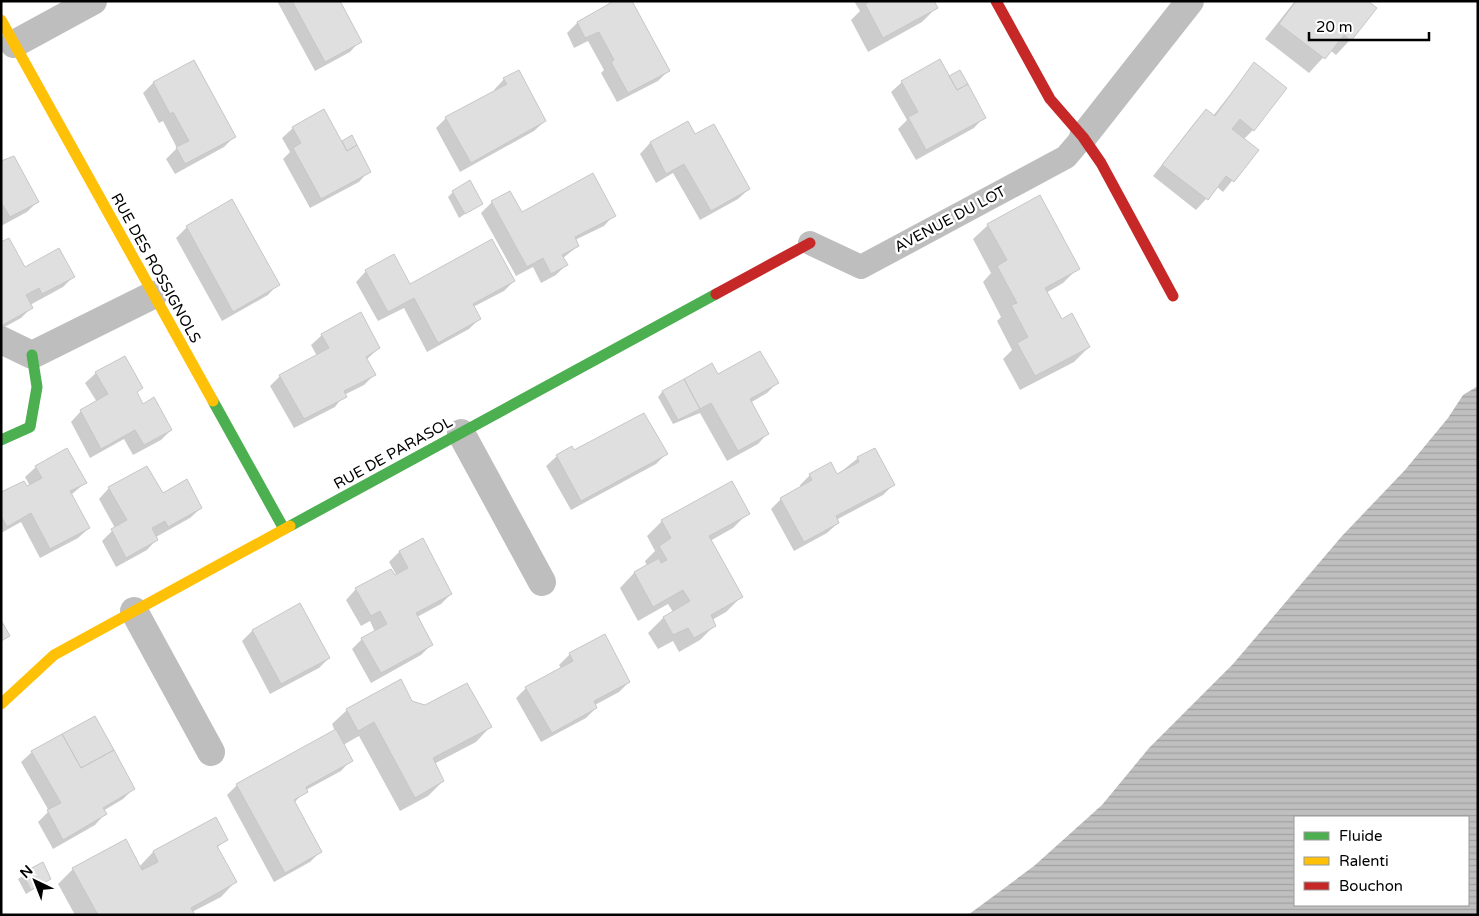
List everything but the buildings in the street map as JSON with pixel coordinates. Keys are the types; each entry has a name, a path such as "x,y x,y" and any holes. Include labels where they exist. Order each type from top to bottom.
{"street":[{"path":"14,44 93,1"},
{"path":"996,1 1050,99 1083,137 1101,163 1173,296"},
{"name":"AVENUE DU LOT","path":"1083,137 1190,1"},
{"name":"RUE DES ROSSIGNOLS","path":"1,20 284,529"},
{"name":"RUE DE PARASOL","path":"1,704 54,655 810,243"},
{"path":"32,355 153,295"},
{"path":"1,340 32,355"},
{"path":"1,440 30,427 37,388 32,355"},
{"path":"460,433 542,582"},
{"path":"134,611 211,752"}],"lane":[{"name":"AVENUE DU LOT","path":"810,243 861,267 1066,157 1083,137"}],"shaded area":[{"path":"1478,386 1478,915 968,915 1034,866 1102,805 1149,748 1233,664 1342,536 1405,470 1448,418 1463,395"}],"traffic: fast":[{"path":"290,526 716,294"},
{"path":"1,440 30,427 37,387 32,355"},
{"path":"213,401 284,529"}],"traffic: slow":[{"path":"1,20 213,401"},
{"path":"1,704 54,655 290,526"}],"traffic: jam":[{"path":"996,1 1050,99 1083,137 1101,163 1173,296"},
{"path":"716,294 810,243"}]}
